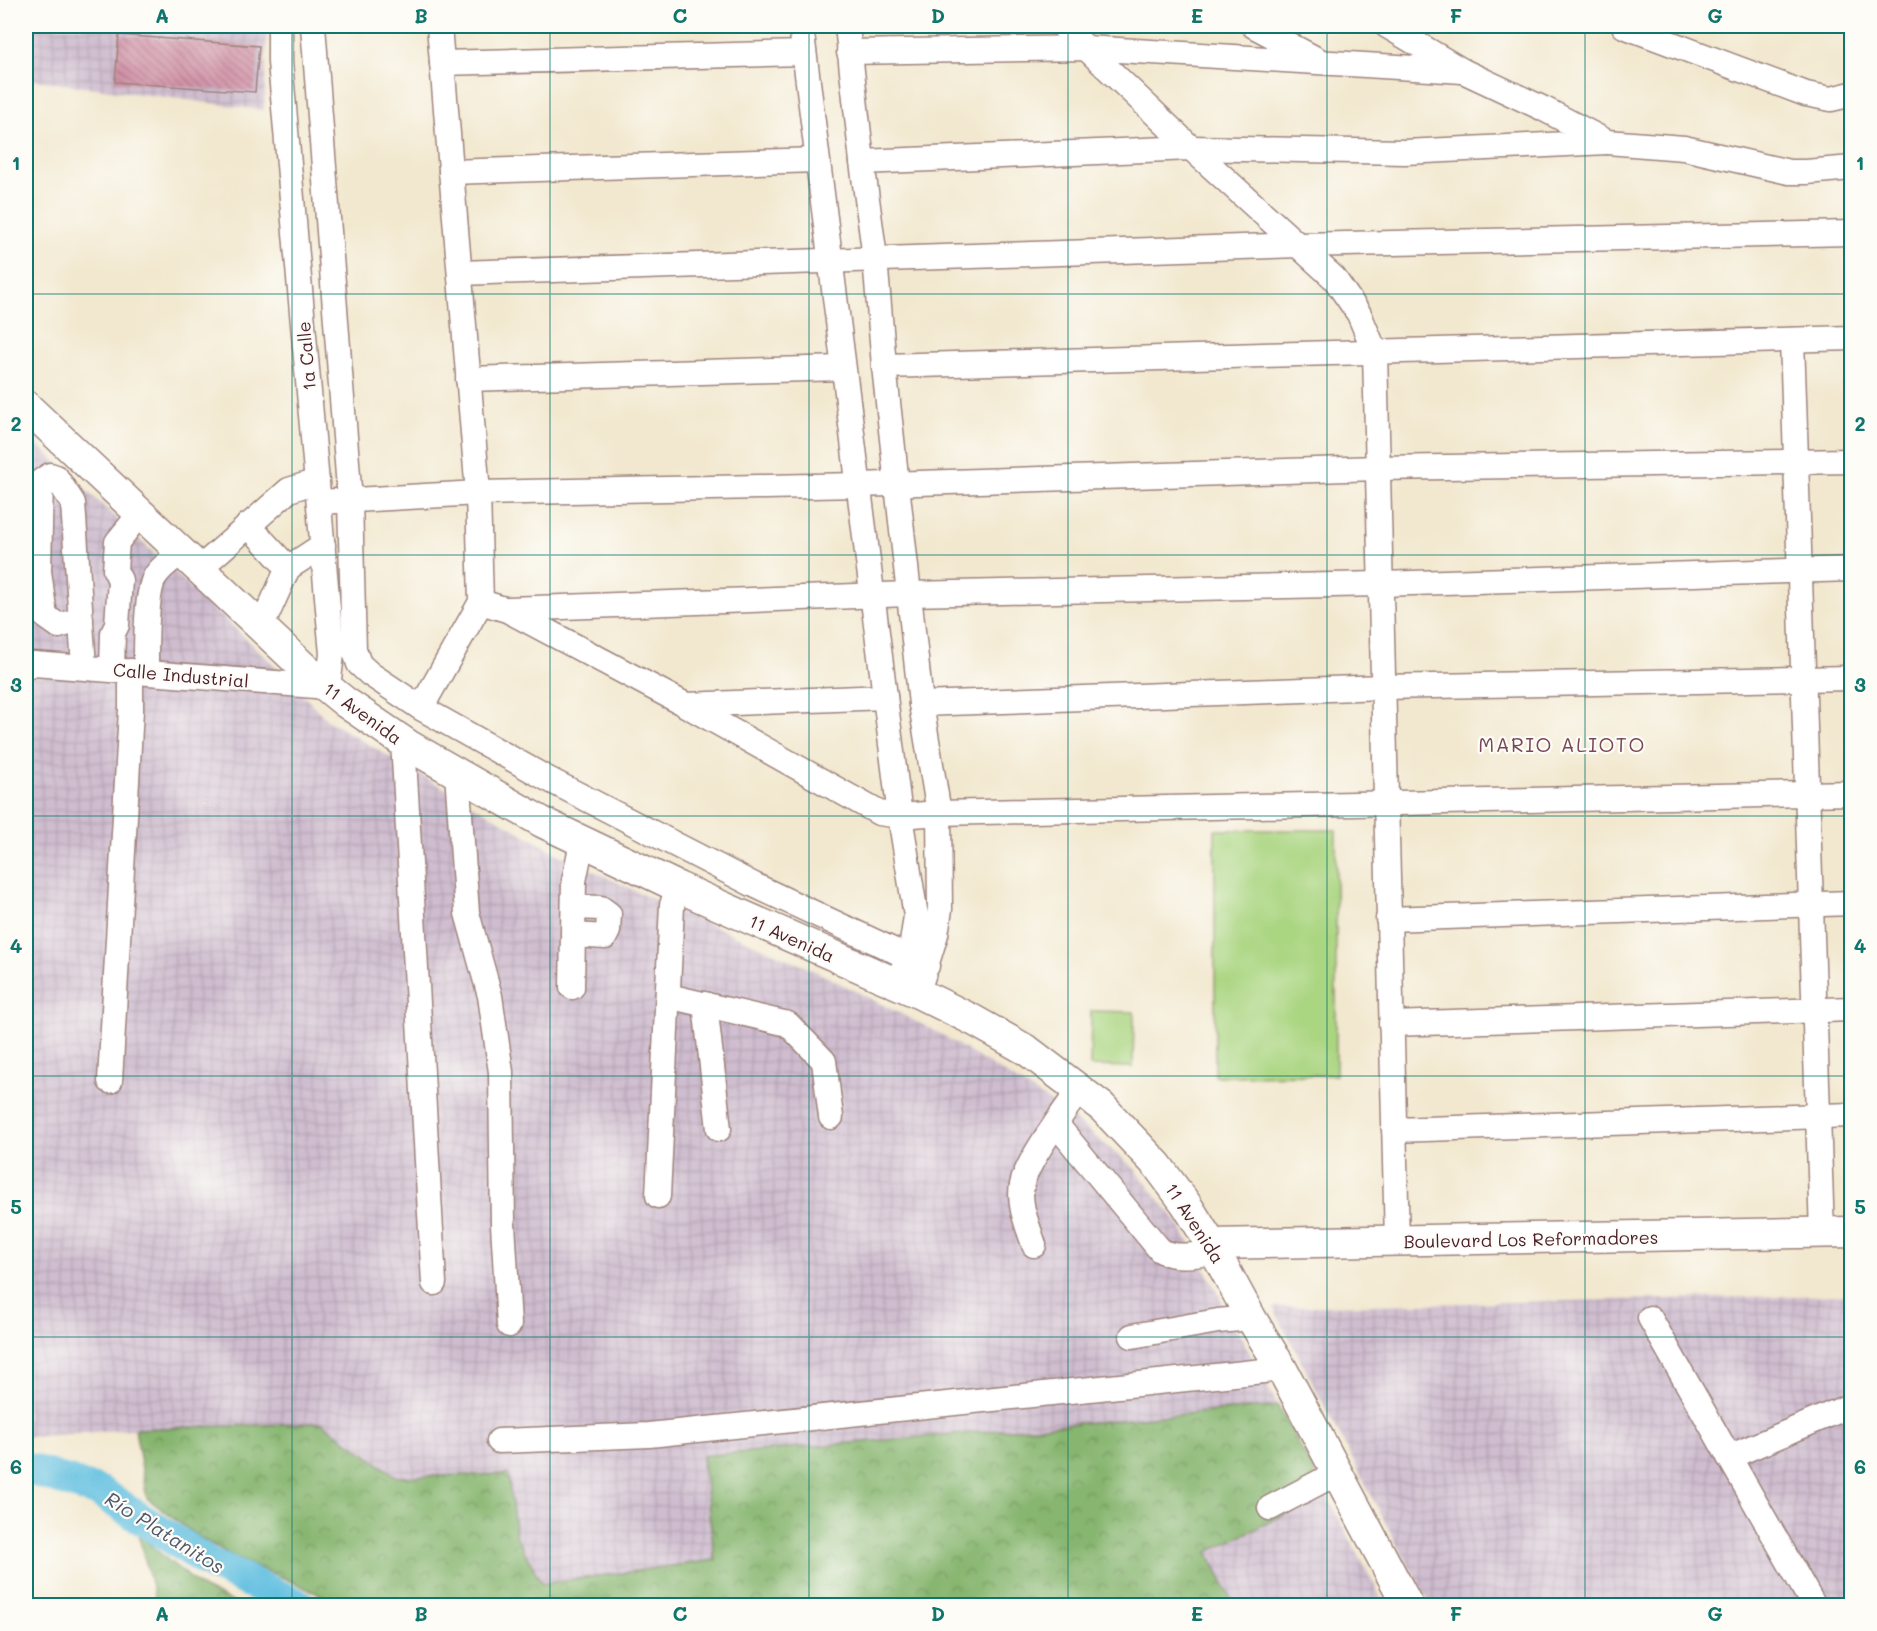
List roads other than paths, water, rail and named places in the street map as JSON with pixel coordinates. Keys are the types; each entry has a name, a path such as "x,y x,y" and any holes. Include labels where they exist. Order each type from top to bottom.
{"main road":[{"name":"11 Avenida","path":"26,406 139,515 313,676 345,702 403,741 542,822 678,887 912,975 974,1020 1028,1051 1102,1107 1157,1165 1186,1204 1214,1248 1251,1318 1282,1369 1408,1605"},
{"name":"Boulevard Los Reformadores","path":"1214,1248 1851,1232"}],"street":[{"name":"1a Calle","path":"280,26 281,74 332,654 328,687"},
{"path":"313,26 350,501 354,649 359,664 421,708 546,778 754,885 912,975"},
{"path":"421,708 481,602 478,493 439,26"},
{"path":"801,26 900,816 916,916 912,975"},
{"path":"847,26 875,258 884,366 921,704 939,813 940,909 936,934 912,975"},
{"path":"1063,26 1191,148 1334,278 1359,314 1375,352 1396,1242"},
{"path":"1254,26 1325,64"},
{"path":"1387,26 1463,71 1607,142"},
{"path":"1624,26 1806,94 1831,99 1851,94"},
{"path":"849,52 1086,48 1463,71"},
{"path":"442,63 804,53"},
{"path":"862,162 1191,148 1405,152 1607,142 1684,148 1789,172 1851,168"},
{"path":"451,172 817,160"},
{"path":"460,273 1299,245 1851,233"},
{"path":"884,366 1851,338"},
{"path":"1792,340 1822,1233"},
{"path":"468,379 843,368"},
{"path":"130,671 146,639 154,577 162,567 189,561 248,525 289,489 318,492 350,501 478,493 858,485 1377,468 1851,461"},
{"path":"81,619 59,626 45,616 39,571 41,481 50,475 56,477 73,503 81,619 84,667"},
{"path":"110,1081 131,710 130,671 108,625 110,578 115,570 117,542 139,515"},
{"path":"248,525 288,568"},
{"path":"261,628 288,568 322,545"},
{"path":"507,610 872,595 1380,584 1851,569"},
{"path":"481,602 507,610 686,705 879,813 900,816 939,813 1851,793"},
{"name":"Calle Industrial","path":"28,664 328,687"},
{"path":"921,704 1383,687 1851,678"},
{"path":"686,705 885,697"},
{"path":"403,741 434,1282"},
{"path":"457,773 467,913 490,996 501,1072 503,1224 509,1325"},
{"path":"572,987 574,881 582,842"},
{"path":"658,1196 672,905 678,887"},
{"path":"1388,919 1851,903"},
{"path":"574,907 601,908 609,914 608,931 604,937 574,935"},
{"path":"668,996 788,1024 824,1061 831,1117"},
{"path":"705,1004 719,1129"},
{"path":"1391,1024 1851,1009"},
{"path":"1034,1245 1022,1209 1022,1186 1028,1167 1080,1089"},
{"path":"1394,1130 1851,1115"},
{"path":"1056,1124 1149,1238 1214,1248"},
{"path":"1132,1336 1218,1321 1251,1318"},
{"path":"1650,1318 1814,1605"},
{"path":"499,1441 649,1435 1282,1369"},
{"path":"1729,1457 1851,1405"},
{"path":"1270,1508 1337,1473"}],"waterway":[{"name":"Río Platanitos","path":"26,1468 100,1492 209,1563 301,1606"}],"district":[{"name":"MARIO ALIOTO","path":"1562,744"}]}
